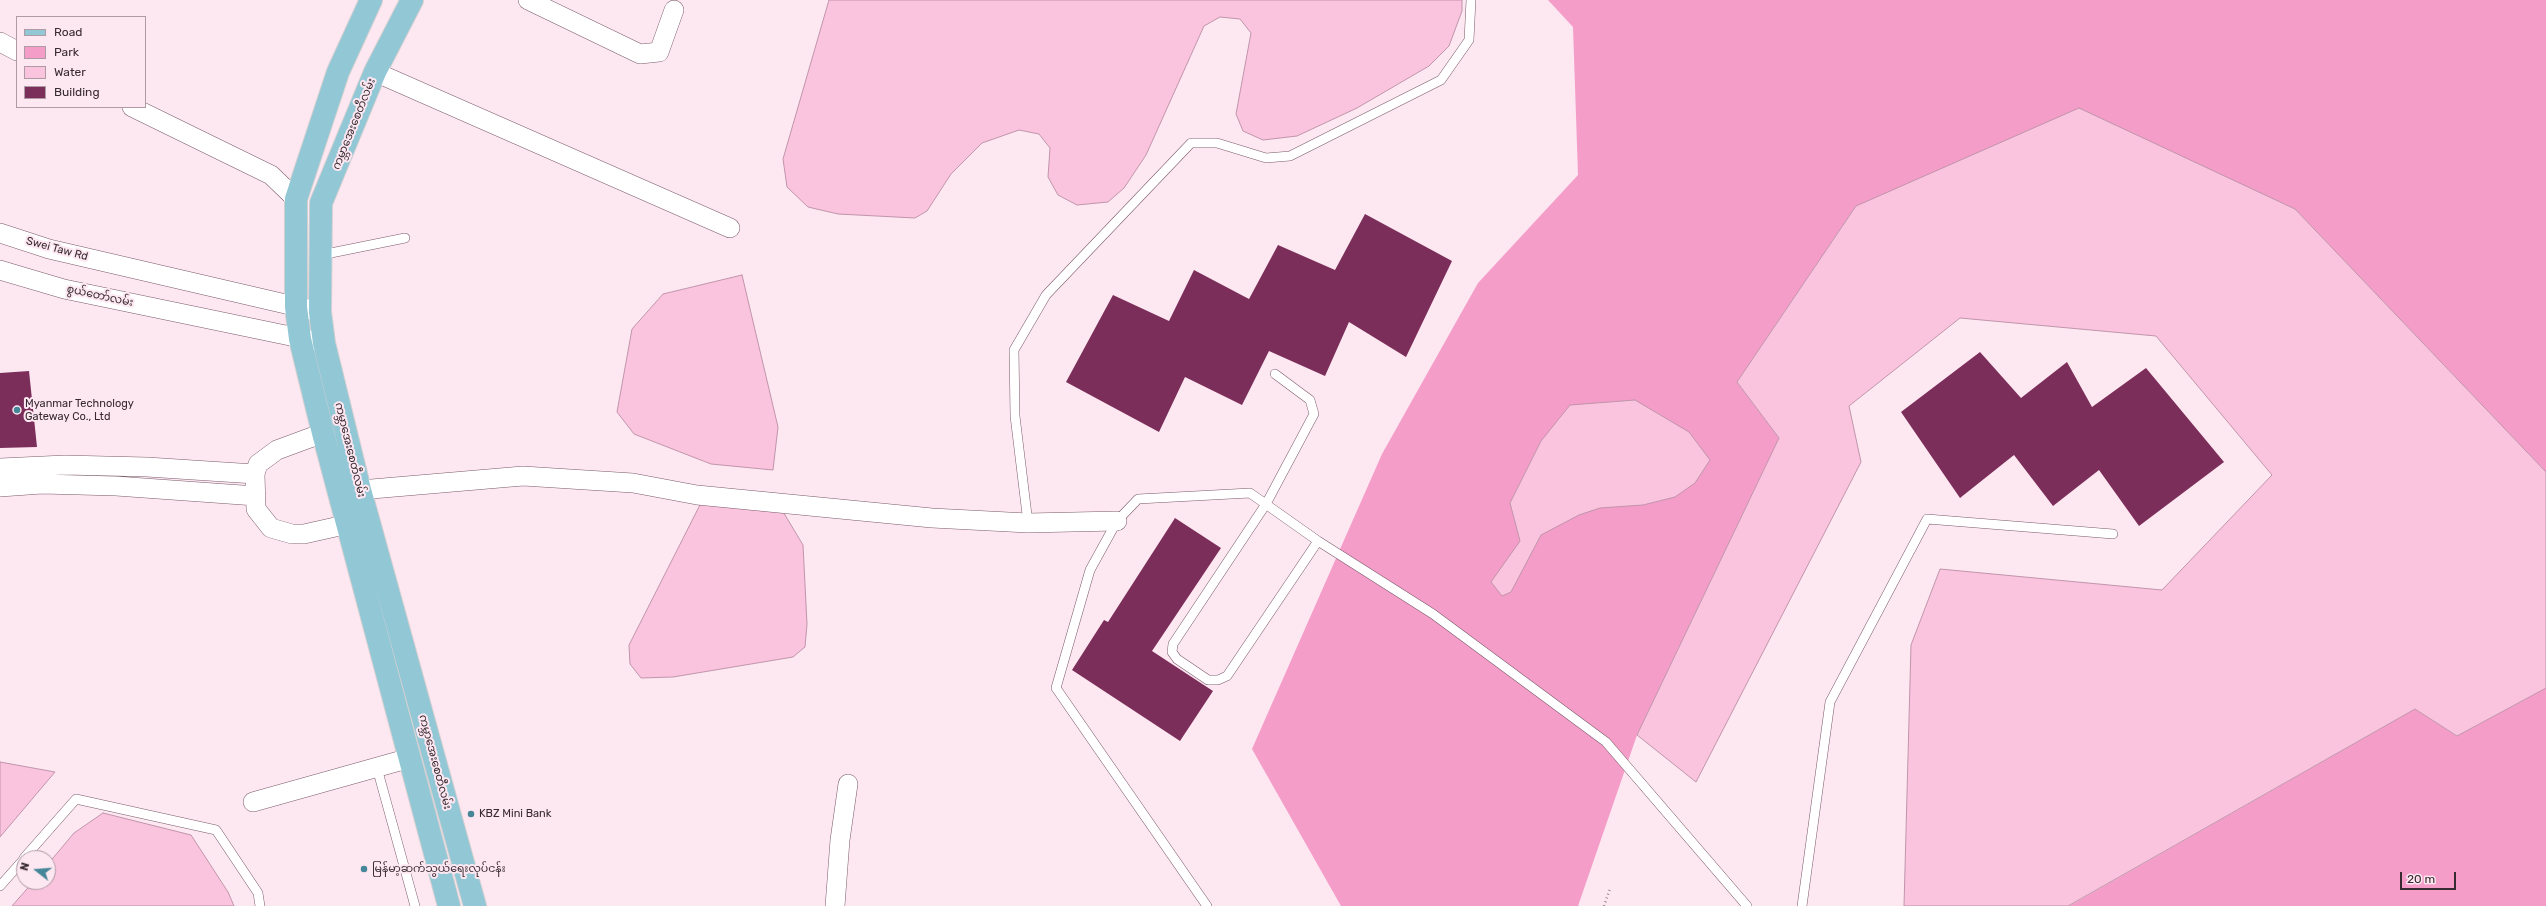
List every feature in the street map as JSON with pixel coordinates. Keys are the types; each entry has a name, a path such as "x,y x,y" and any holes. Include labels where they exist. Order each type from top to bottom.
{"main road":[{"name":"ကမ္ဘာအေးစေတီလမ်း","path":"371,0 338,72 296,199 296,307 300,339 322,433 357,522 428,738 475,906"},
{"name":"ကမ္ဘာအေးစေတီလမ်း","path":"412,0 374,72 321,203 320,312 324,342 360,490 357,522 408,750 449,906"},
{"path":"408,750 428,738"}],"street":[{"path":"528,0 640,54 659,52 674,10"},
{"path":"374,72 730,228"},
{"path":"134,108 271,175 296,199"},
{"name":"Swei Taw Rd","path":"0,233 49,248 320,312"},
{"name":"စွယ်တော်လမ်း","path":"0,270 64,289 300,339 324,342"},
{"path":"322,433 277,450 258,464 255,474 256,509 271,528 292,534 304,534 357,522"},
{"path":"0,468 87,465 255,474"},
{"path":"360,490 523,476 633,483 697,495 790,506 932,518 1028,523 1117,521"},
{"path":"0,487 42,484 116,486 256,496"},
{"path":"253,802 377,768 408,750"},
{"path":"835,906 840,840 848,784"}],"lane":[{"path":"1028,523 1014,416 1014,350 1046,295 1191,143 1217,143 1266,158 1290,156 1441,80 1469,40 1471,0"},
{"path":"320,255 405,238"},
{"path":"1275,374 1310,400 1314,414 1266,504 1173,644 1172,652 1177,659 1208,680 1218,680 1227,676 1318,541"},
{"path":"1207,906 1056,688 1090,570 1117,521 1138,499 1250,493 1318,541 1433,614 1606,742 1747,906"},
{"path":"1802,906 1830,702 1927,519 2113,534"},
{"path":"377,768 415,906"},
{"path":"31,850 76,799 216,830 258,893 260,906"},
{"path":"0,886 16,867"}],"path":[{"path":"1604,906 1610,889"}],"green space":[{"path":"1548,0 2546,0 2546,472 2295,209 1856,206 1737,382 1779,438 1637,735 1578,906 1341,906 1252,749 1382,454 1478,283 1578,175 1573,27"},
{"path":"2546,688 2546,906 2069,906 2415,709 2457,736"}],"water":[{"path":"829,0 1462,0 1462,11 1449,46 1429,66 1357,108 1297,136 1263,140 1243,131 1236,114 1251,33 1240,19 1220,17 1204,26 1146,155 1124,188 1108,202 1077,205 1058,195 1048,177 1050,148 1039,134 1019,130 982,143 951,174 927,211 915,218 838,214 808,207 787,187 783,159"},
{"path":"2079,108 2295,209 2546,472 2546,688 2457,736 2415,709 2068,906 1904,906 1911,645 1940,569 2162,590 2272,475 2156,336 1960,318 1849,406 1861,462 1696,782 1637,735 1779,438 1737,382 1856,206"},
{"path":"742,275 778,427 773,470 711,464 634,434 617,412 632,329 663,294"},
{"path":"1635,400 1689,432 1710,460 1695,483 1675,497 1643,505 1600,508 1579,515 1541,535 1511,592 1502,596 1491,582 1520,541 1510,503 1541,441 1570,405"},
{"path":"706,493 779,505 803,545 807,624 805,647 793,657 673,677 641,678 630,664 629,645"},
{"path":"0,762 55,772 0,837"},
{"path":"103,813 191,835 228,892 234,906 12,906 26,890 56,890 56,854 74,833"}],"building":[{"path":"1365,214 1452,261 1406,357 1349,322 1325,376 1269,351 1242,405 1185,377 1159,432 1066,382 1113,295 1169,321 1194,270 1249,299 1278,245 1335,270"},
{"path":"1980,352 2021,398 2067,362 2092,407 2146,368 2224,462 2139,526 2099,470 2053,506 2014,455 1960,498 1901,412"},
{"name":"Myanmar Technology Gateway Co., Ltd","path":"29,371 37,447 0,448 0,373"},
{"path":"1175,518 1221,548 1152,651 1213,691 1180,741 1072,670 1104,620 1108,622"}],"place":[{"name":"Myanmar Technology Gateway Co., Ltd","path":"17,410"},
{"name":"KBZ Mini Bank","path":"471,814"},
{"name":"မြန်မာ့ဆက်သွယ်ရေးလုပ်ငန်း","path":"364,869"}]}
